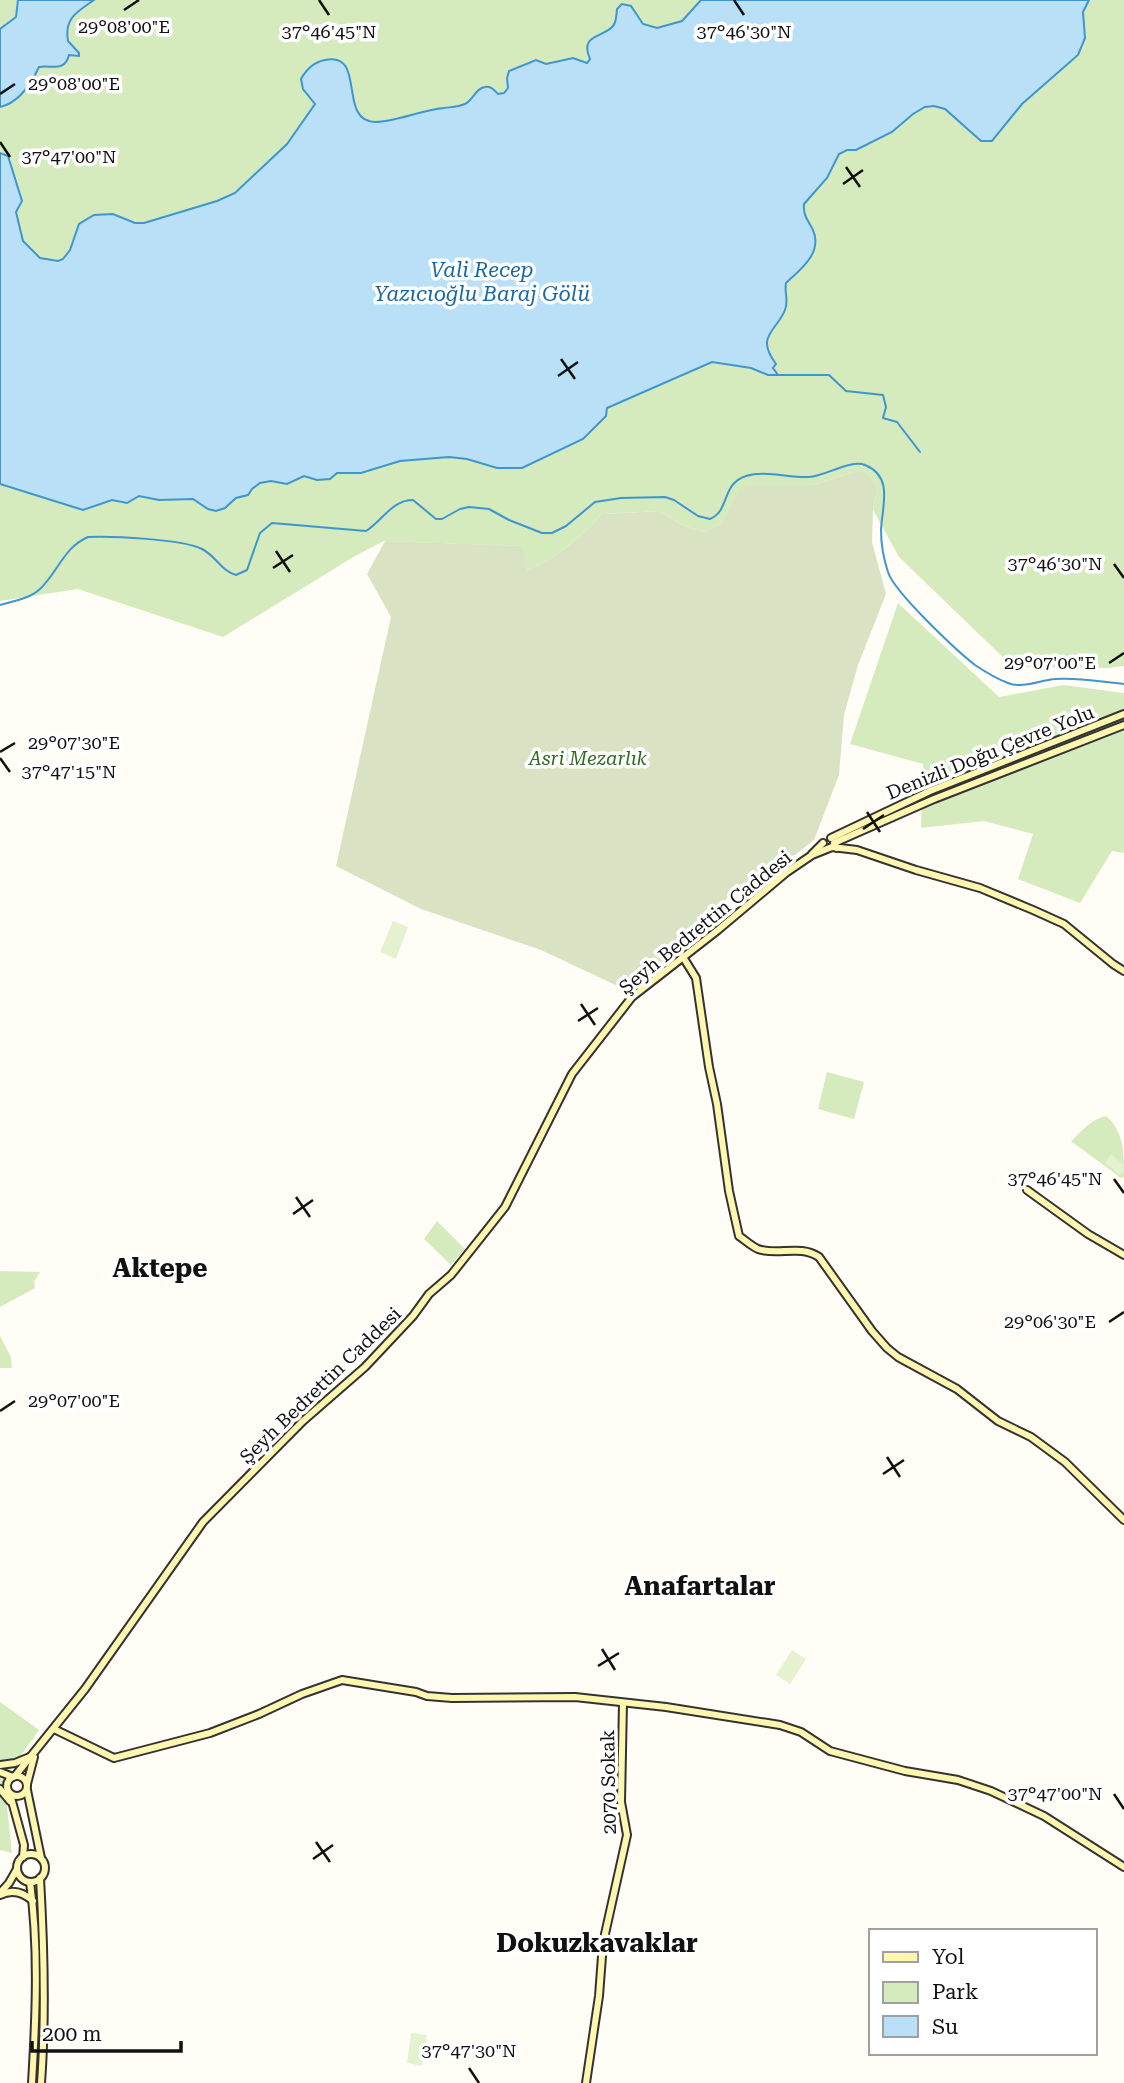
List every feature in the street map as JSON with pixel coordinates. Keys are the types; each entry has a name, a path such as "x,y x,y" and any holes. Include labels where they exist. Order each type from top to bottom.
{"main road":[{"name":"Denizli Doğu Çevre Yolu","path":"833,845 930,790 1124,714"},
{"name":"Denizli Doğu Çevre Yolu","path":"833,845 934,799 1124,725"},
{"path":"812,855 823,842 825,849 833,845 857,850 980,888 1064,924 1124,971"},
{"name":"Şeyh Bedrettin Caddesi","path":"14,1777 34,1755 108,1657 125,1629 150,1599 203,1522 303,1421 365,1367 413,1316 429,1294 451,1275 505,1207 572,1074 632,997 787,872 833,845"},
{"path":"683,957 696,978 729,1191 739,1236 757,1249 798,1250 819,1256 887,1348 898,1357 957,1389 998,1421 1031,1437 1065,1462 1124,1520"},
{"path":"1027,1190 1088,1234 1124,1255"},
{"path":"54,1729 114,1758 210,1733 342,1680 452,1699 567,1697 666,1707 780,1725 801,1732 830,1751 991,1791 1044,1816 1124,1867"},
{"name":"2070 Sokak","path":"586,2083 599,1996 603,1943 626,1835 621,1802 623,1703"},
{"path":"0,1765 15,1763 34,1755"},
{"name":"Şeyh Bedrettin Caddesi","path":"34,1755 27,1787 42,1860"},
{"path":"0,1772 23,1778 27,1787 20,1797 6,1790"},
{"path":"14,1777 9,1781 6,1790 14,1807"},
{"path":"0,1779 14,1807 24,1845 23,1857 0,1894"},
{"path":"23,1857 32,1854 42,1860 44,1870 40,1878 44,1946 41,2083"},
{"path":"17,1868 20,1876 28,1881 36,1925 32,2083"},
{"path":"6,1887 40,1878"},
{"path":"0,1894 23,1893 33,1901"}],"green space":[{"path":"0,0 1124,0 1124,666 1013,667 899,557 873,510 877,489 855,472 814,485 756,485 722,523 705,532 684,526 660,511 602,514 568,546 528,570 520,546 384,541 223,637 78,589 0,601"},
{"name":"Asri Mezarlık","path":"855,472 866,473 877,489 872,542 886,594 858,665 844,715 839,775 814,840 795,855 762,870 718,906 721,917 626,990 541,950 421,909 336,866 391,617 367,574 385,541 521,546 528,570 568,546 602,514 660,511 684,526 705,532 722,523 740,489 756,485 814,485"},
{"path":"898,603 999,697 1064,685 1124,693 1124,853 1112,851 1080,903 1018,879 1033,834 984,821 921,828 923,764 850,744"},
{"path":"393,921 408,927 396,959 380,952"},
{"path":"827,1072 864,1082 854,1119 818,1109"},
{"path":"1106,1116 1116,1128 1122,1143 1124,1177 1121,1178 1071,1141 1091,1123"},
{"path":"1111,1154 1124,1165 1120,1175 1105,1163"},
{"path":"437,1221 465,1249 451,1265 424,1239"},
{"path":"0,1271 40,1272 34,1282 35,1288 0,1307"},
{"path":"0,1336 11,1357 12,1368 0,1368"},
{"path":"792,1650 806,1659 790,1684 776,1675"},
{"path":"0,1702 39,1730 4,1779 12,1853 0,1850"},
{"path":"411,2033 427,2035 422,2066 407,2063"}],"water":[{"path":"18,0 94,0 73,16 68,27 68,41 79,56 69,55 61,66 39,67 19,97 0,107 0,29 16,17"},
{"name":"Vali Recep Yazıcıoğlu Baraj Gölü","path":"701,0 1089,0 1083,12 1085,38 1078,55 1022,104 992,141 981,141 945,109 934,106 925,107 913,114 892,132 856,150 839,154 827,178 804,204 805,215 813,230 815,246 809,260 786,283 785,310 767,340 770,355 776,364 773,368 778,375 712,362 607,408 606,416 583,439 522,468 497,468 449,457 400,461 361,473 337,473 330,479 317,480 304,476 287,484 271,481 260,483 248,495 236,498 225,508 216,511 193,499 159,500 139,496 127,503 112,500 83,510 0,484 0,153 8,156 22,201 16,212 23,241 40,258 58,261 70,250 79,224 94,215 113,214 135,223 144,223 235,193 287,144 315,104 303,89 301,79 311,67 321,61 338,60 345,66 357,111 364,119 383,121 462,105 485,87 498,94 504,93 508,88 509,71 536,60 546,64 573,58 587,63 590,59 587,51 590,41 613,26 617,9 622,4 631,6 643,24 657,28 682,21"}],"waterway":[{"path":"778,375 829,375 846,391 883,395 886,407 883,418 897,422 920,452"},
{"path":"0,605 36,592 67,553 88,537 146,539 193,546 207,552 226,570 236,575 247,570 260,533 272,523 366,531 399,503 413,500 436,519 469,507 489,509 542,533 552,533 566,526 595,502 621,498 665,497 698,516 710,519 721,510 733,485 746,476 761,474 809,477 860,464 874,470 883,485 881,530 888,572 902,593 927,621 966,658 991,675 1013,685 1063,679 1124,684"}],"district":[{"name":"Aktepe","path":"160,1268"},
{"name":"Anafartalar","path":"700,1586"},
{"name":"Dokuzkavaklar","path":"597,1943"}]}
